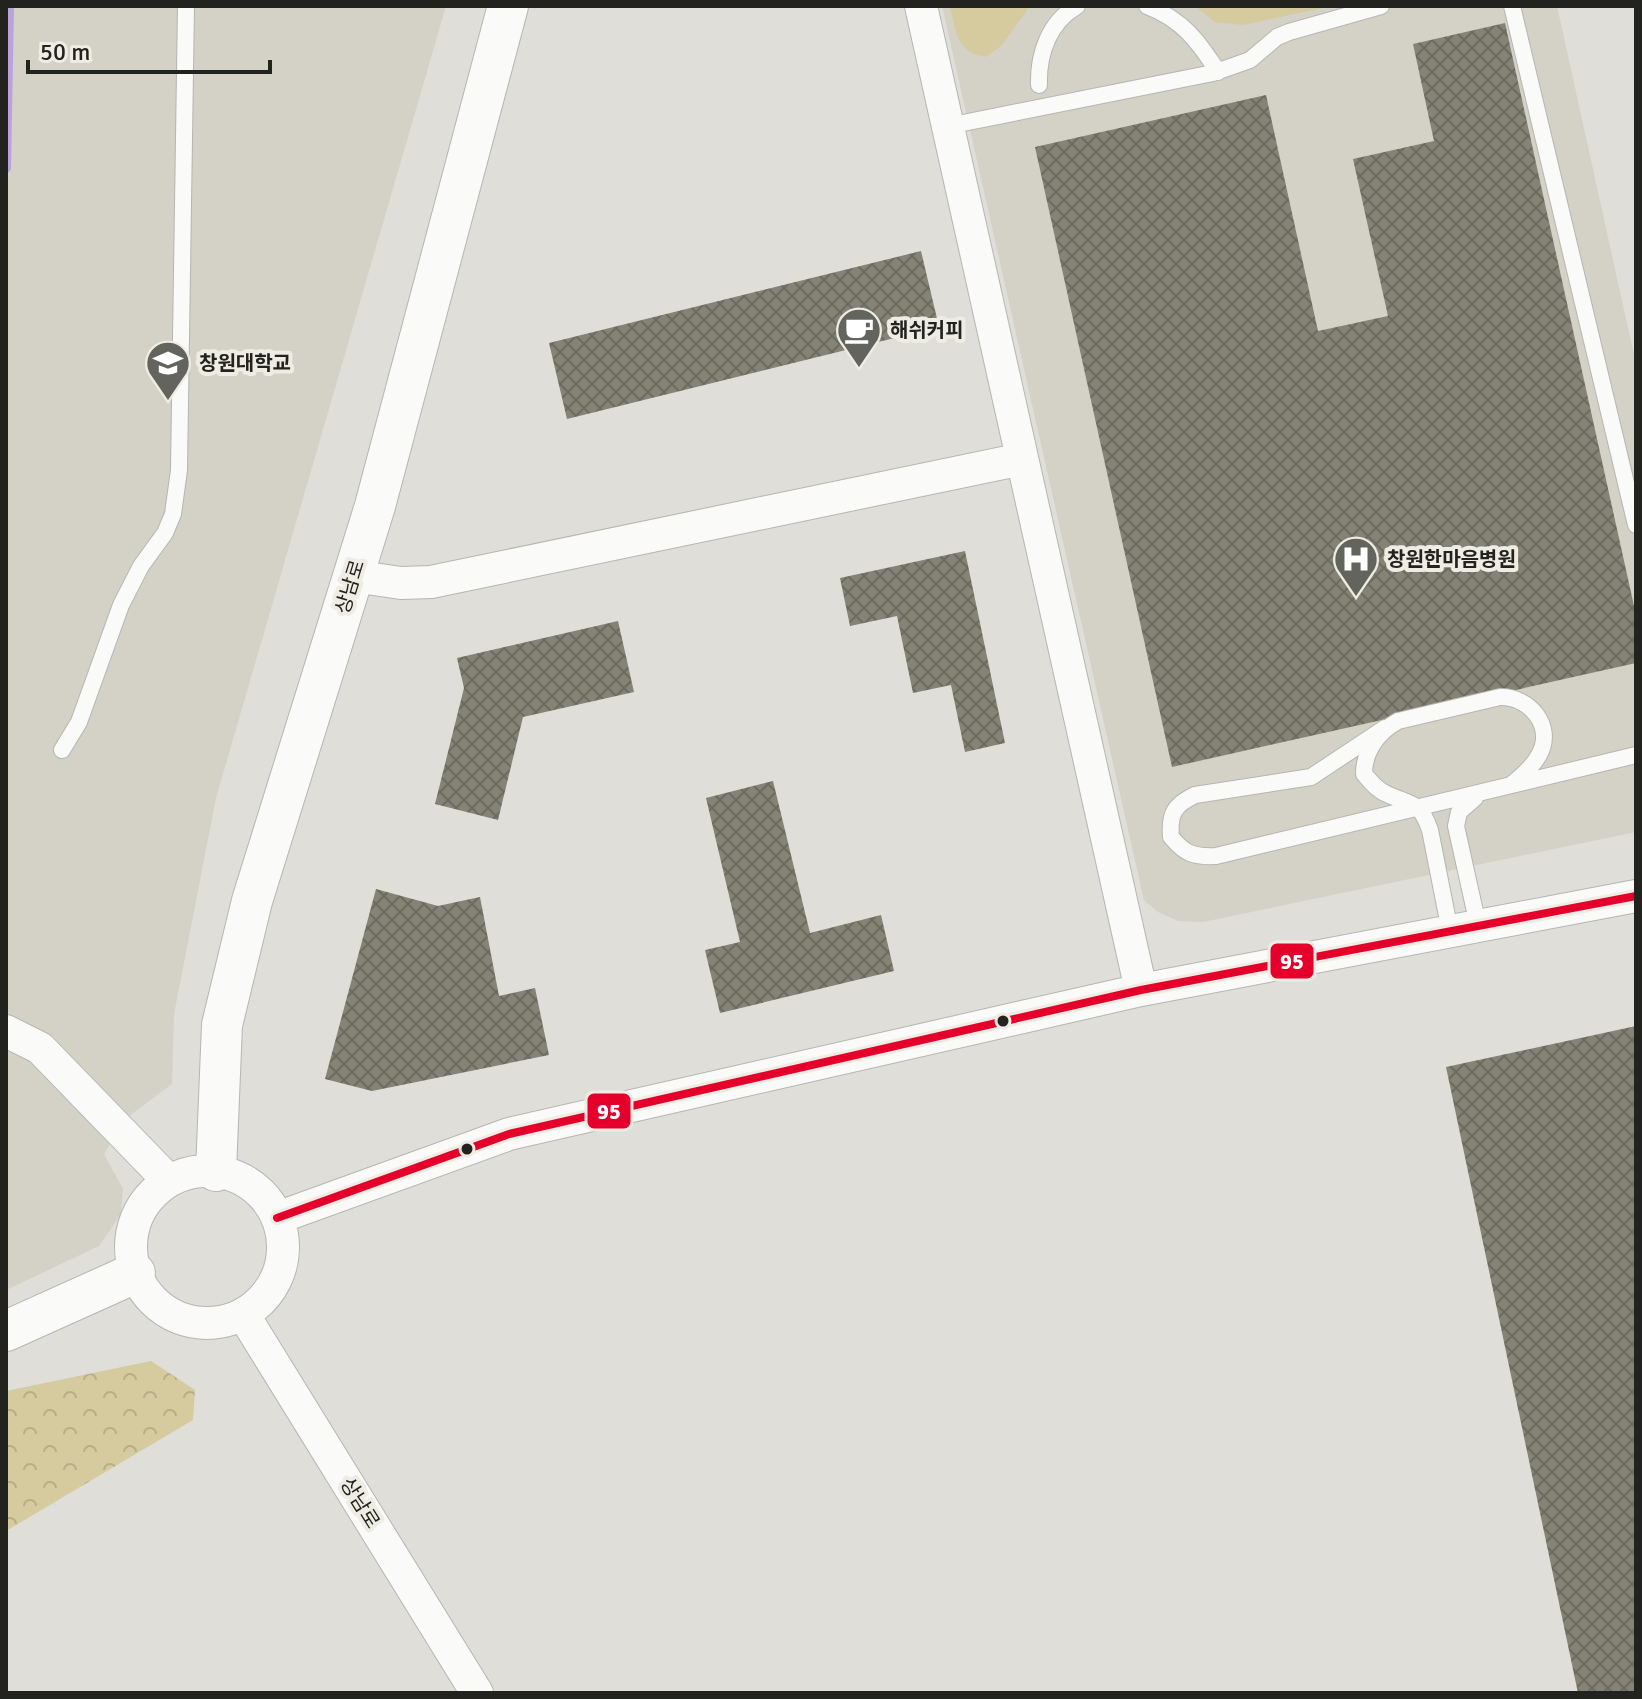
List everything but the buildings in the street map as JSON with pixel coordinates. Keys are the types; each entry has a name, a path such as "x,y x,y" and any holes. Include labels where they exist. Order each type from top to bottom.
{"street":[{"name":"상남로","path":"216,1171 222,1025 252,901 379,491 508,6"},
{"path":"921,6 1141,990"},
{"path":"353,576 401,583 431,582 1022,459"},
{"path":"277,1218 509,1134 1141,990 1636,896"},
{"path":"6,1031 40,1048 168,1180"},
{"path":"216,1171 239,1177 260,1191 277,1218 283,1237 282,1264 272,1288 254,1308 231,1320 204,1324 179,1319 156,1305 141,1287 135,1273 130,1239 136,1216 150,1195 168,1180 191,1172 216,1171"},
{"path":"6,1331 135,1273"},
{"name":"상남로","path":"243,1314 477,1693"}],"lane":[{"path":"62,750 79,722 121,605 141,566 165,533 173,514 179,470 186,6"},
{"path":"1039,85 1044,45 1055,26 1077,6"},
{"path":"1147,6 1186,27 1218,72"},
{"path":"948,126 1218,72 1250,60 1277,37 1289,32 1381,6"},
{"path":"1512,6 1636,525"},
{"path":"1464,928 1456,826 1459,812 1472,799 1504,788 1524,774 1540,754 1543,737 1538,717 1529,705 1512,697 1500,697 1398,721 1311,777 1195,795 1180,802 1172,811 1171,837 1182,851 1195,857 1216,856 1421,809 1504,788 1636,755"},
{"path":"1385,728 1364,761 1364,774 1378,789 1421,809 1464,928"}],"shaded area":[{"name":"창원대학교","path":"6,6 446,6 216,798 174,1014 172,1084 133,1113 118,1130 104,1154 123,1189 121,1214 99,1246 6,1290"},
{"name":"창원한마음병원","path":"942,6 1557,6 1636,364 1636,832 1203,922 1178,921 1158,912 1144,900"}],"green space":[{"path":"950,6 1030,6 1001,46 985,57 963,45 956,32"},
{"path":"1195,6 1332,6 1243,25 1215,22"},
{"path":"151,1361 195,1390 193,1420 6,1531 6,1391"}],"waterway":[{"path":"6,168 9,6"}],"transit line":[{"name":"95","path":"277,1218 509,1134 1141,990 1636,896"}],"place":[{"name":"해쉬커피","path":"859,369"},
{"name":"창원대학교","path":"168,402"},
{"name":"창원한마음병원","path":"1356,598"}]}
